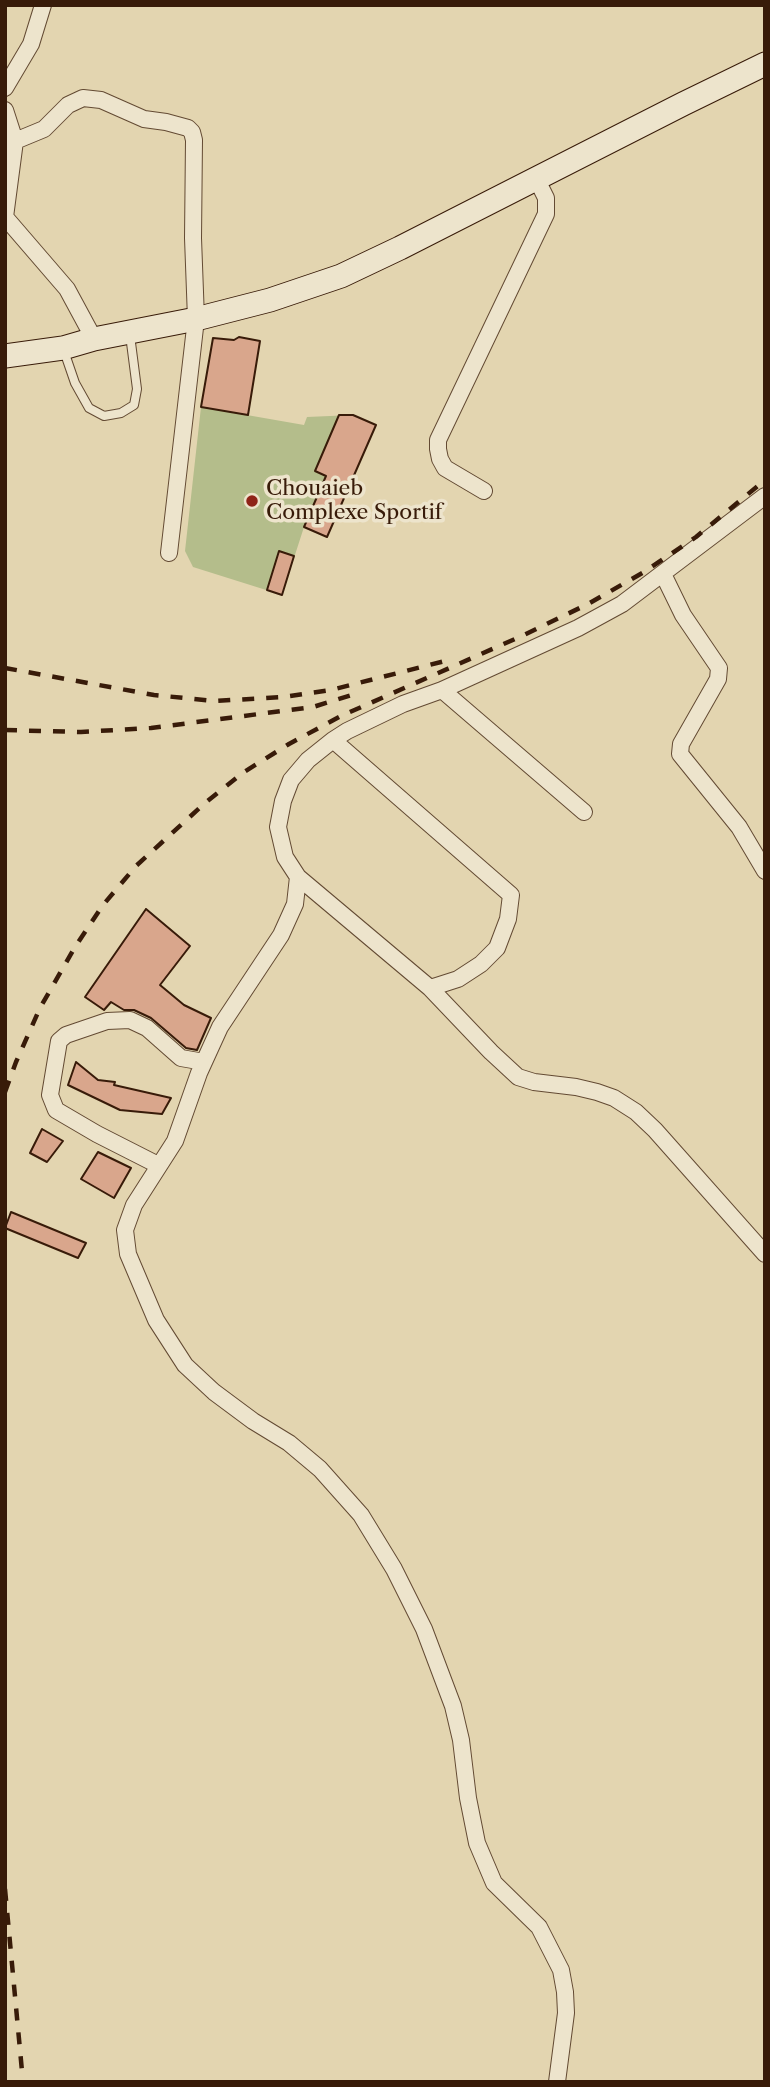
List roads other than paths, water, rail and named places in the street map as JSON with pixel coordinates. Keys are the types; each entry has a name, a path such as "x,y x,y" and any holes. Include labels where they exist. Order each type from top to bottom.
{"main road":[{"path":"5,356 63,348 130,331 196,319 270,300 341,276 765,64"}],"street":[{"path":"5,88 31,44 43,5"},
{"path":"15,141 44,129 68,105 83,97 101,100 144,119 188,128 194,140 192,238 196,319 169,553"},
{"path":"5,110 15,141 5,217 67,289 94,339"},
{"path":"484,491 445,468 440,460 439,440 546,214 546,198 536,178"},
{"path":"765,496 622,604 578,628 442,690 403,704 333,740 308,760 291,780 283,801 278,827 285,857 298,877 430,988 518,1077 597,1092 614,1098 636,1112 765,1254"},
{"path":"663,574 683,615 719,668 718,679 681,744 680,754 739,827 765,871"},
{"path":"442,690 584,812"},
{"path":"333,740 511,895 508,919 497,948 481,964 458,979 430,988"},
{"path":"298,877 295,904 281,935 220,1027 175,1141 134,1205 125,1230 128,1254 156,1320 185,1365 197,1378 289,1443 320,1469 361,1515 394,1569 424,1629 453,1706 477,1843 494,1883 539,1927 561,1970 566,2013 557,2082"},
{"path":"158,1166 56,1110 50,1095 59,1041 66,1035 107,1021 130,1020 147,1028 181,1058 204,1062"}],"lane":[{"path":"63,348 75,383 89,408 104,416 121,413 134,405 137,389 130,331"}],"railway":[{"path":"5,1092 40,1008 103,905 136,866 205,803 244,772 341,716 524,635 588,604 644,572 696,537 765,480"},
{"path":"5,668 154,695 215,701 283,697 331,690 445,661"},
{"path":"5,730 81,732 151,728 313,707 355,694"},
{"path":"5,1889 23,2082"}],"place":[{"name":"Chouaieb Complexe Sportif","path":"252,501"}]}
